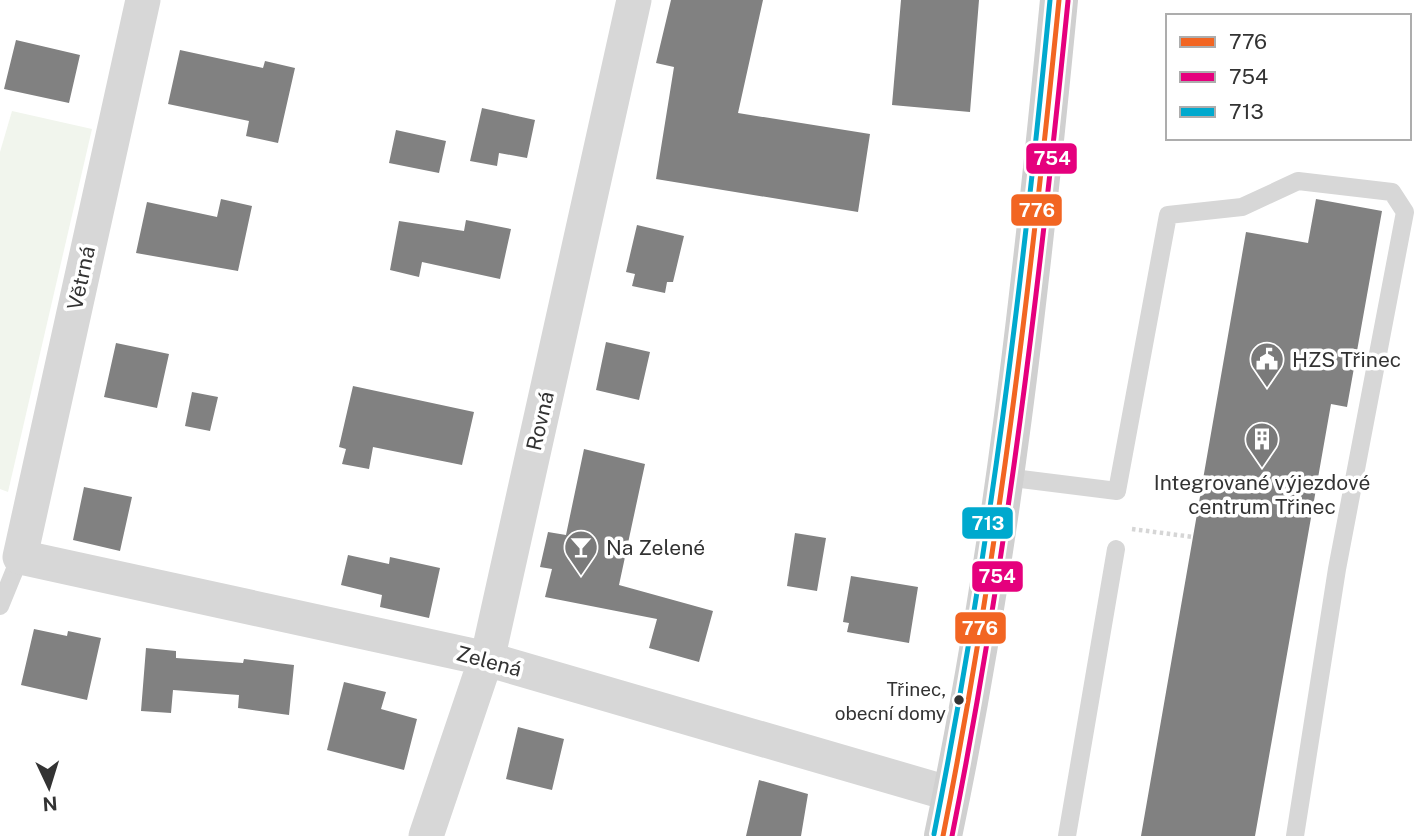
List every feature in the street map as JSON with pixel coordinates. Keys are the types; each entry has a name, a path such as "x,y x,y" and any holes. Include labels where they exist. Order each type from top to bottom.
{"main road":[{"path":"943,836 1005,477 1034,264 1059,0"}],"street":[{"name":"Větrná","path":"10,559 143,0"},
{"name":"Rovná","path":"426,836 483,658 490,647 634,0"},
{"name":"Zelená","path":"10,559 483,658 951,794"}],"lane":[{"path":"1005,477 1117,491 1168,215 1242,207 1298,181 1392,192 1405,212 1338,569 1295,836"},
{"path":"1067,836 1116,549"},
{"path":"0,606 10,559"}],"path":[{"path":"1116,549 1122,533 1128,528 1193,537"}],"shaded area":[{"path":"12,111 92,129 8,492 0,489 0,152"}],"building":[{"path":"671,0 763,0 738,113 870,134 858,212 656,179 674,67 656,63"},
{"path":"901,0 979,0 970,112 892,105"},
{"path":"16,40 80,55 69,103 4,89"},
{"path":"180,50 263,68 265,61 295,68 278,143 246,136 249,121 168,104"},
{"path":"482,108 535,120 527,158 499,153 497,166 470,161"},
{"path":"396,130 446,141 439,173 389,163"},
{"path":"221,199 252,206 238,271 136,253 147,202 217,217"},
{"name":"Integrované výjezdové centrum Třinec","path":"1316,199 1382,211 1347,407 1331,404 1255,836 1141,836 1246,232 1308,243"},
{"path":"466,220 511,229 500,279 422,262 419,277 390,270 399,221 464,231"},
{"path":"637,225 684,236 673,282 667,282 665,293 632,286 635,274 626,272"},
{"path":"606,342 650,352 639,400 596,390"},
{"path":"116,343 169,354 157,408 104,397"},
{"path":"353,386 474,412 462,465 373,447 369,469 342,464 346,449 339,447"},
{"path":"192,392 218,397 210,431 185,426"},
{"path":"584,449 645,464 619,585 713,611 699,662 649,648 657,619 545,597 552,569 540,567 548,532 566,535"},
{"path":"84,487 132,497 120,551 73,540"},
{"path":"795,533 826,538 817,591 787,586"},
{"path":"348,555 389,564 390,557 440,568 429,618 380,607 382,595 341,585"},
{"path":"851,576 918,587 909,643 847,632 849,623 843,622"},
{"path":"34,629 67,636 68,631 101,638 87,700 21,685"},
{"path":"146,648 176,651 176,658 243,663 244,659 294,665 289,715 238,708 239,695 173,690 171,713 141,711"},
{"path":"344,682 386,692 381,709 417,719 404,770 327,750"},
{"path":"518,727 564,739 552,790 506,779"},
{"path":"759,780 808,794 801,836 746,836"}],"transit line":[{"name":"713","path":"934,834 988,523 1016,314 1050,0"},
{"name":"776","path":"943,836 963,732 1011,420 1059,0"},
{"name":"754","path":"952,836 972,732 1020,420 1068,1"}],"place":[{"name":"HZS Třinec","path":"1267,389"},
{"name":"Integrované výjezdové centrum Třinec","path":"1262,469"},
{"name":"Na Zelené","path":"581,577"},
{"name":"Třinec, obecní domy","path":"959,700"}]}
